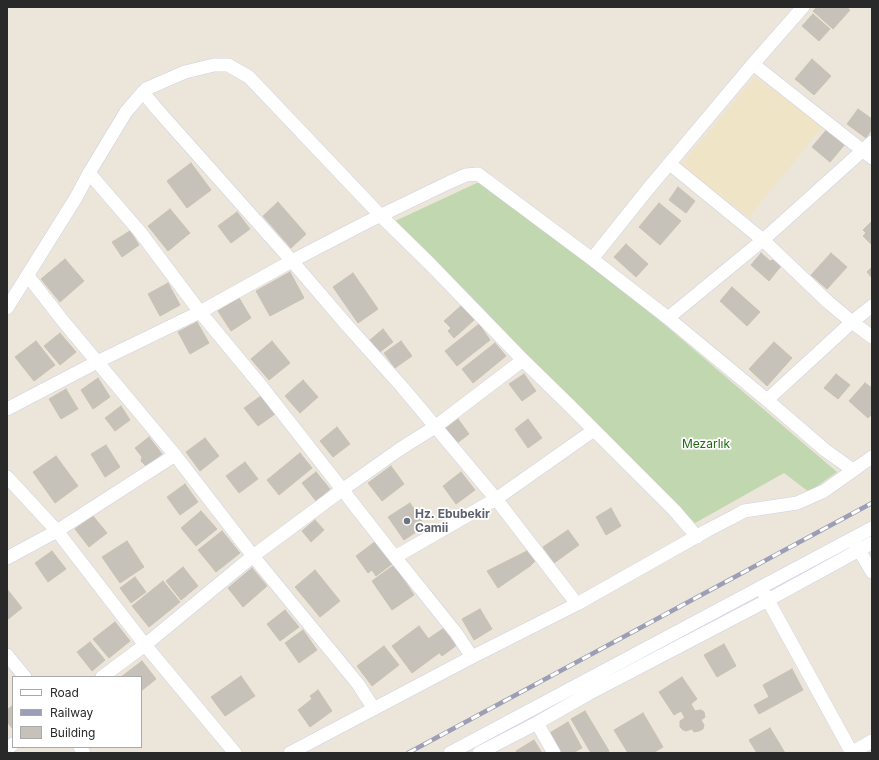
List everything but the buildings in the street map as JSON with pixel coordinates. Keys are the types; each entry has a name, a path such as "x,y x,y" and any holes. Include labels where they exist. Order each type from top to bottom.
{"street":[{"path":"592,259 753,64 803,7"},
{"path":"668,318 869,150 753,64"},
{"path":"7,308 77,196 126,112 143,92 146,89 185,72 214,65 228,65 249,77 381,216 523,360 675,510 697,537"},
{"path":"143,92 403,388 496,499 577,604"},
{"path":"670,164 763,240 828,302 872,337"},
{"path":"89,174 140,232 200,312 262,387 456,633 472,657"},
{"path":"7,409 97,362 200,312 292,261 381,216 466,175 478,174 668,318 825,450 853,470"},
{"path":"28,276 63,321 175,455 253,556 358,684 374,709"},
{"path":"767,400 852,322 872,306"},
{"path":"103,676 253,556 342,490 400,449 435,427 523,360"},
{"path":"395,557 496,499 594,430"},
{"path":"7,558 57,531 175,455"},
{"path":"290,753 472,657 577,604 744,511 797,503 824,491 872,458"},
{"path":"7,477 57,531 145,644 235,753"},
{"path":"450,753 872,528"},
{"path":"851,539 872,572"},
{"path":"479,753 768,600 872,543"},
{"path":"761,587 852,753 872,741"},
{"path":"7,655 23,676"},
{"path":"536,723 554,753"}],"shaded area":[{"path":"755,77 823,126 749,217 680,166"}],"green space":[{"name":"Mezarlık","path":"479,182 610,278 837,472 809,492 784,473 695,523 393,222"}],"railway":[{"path":"408,753 872,503"}],"place":[{"name":"Hz. Ebubekir Camii","path":"407,521"}]}
